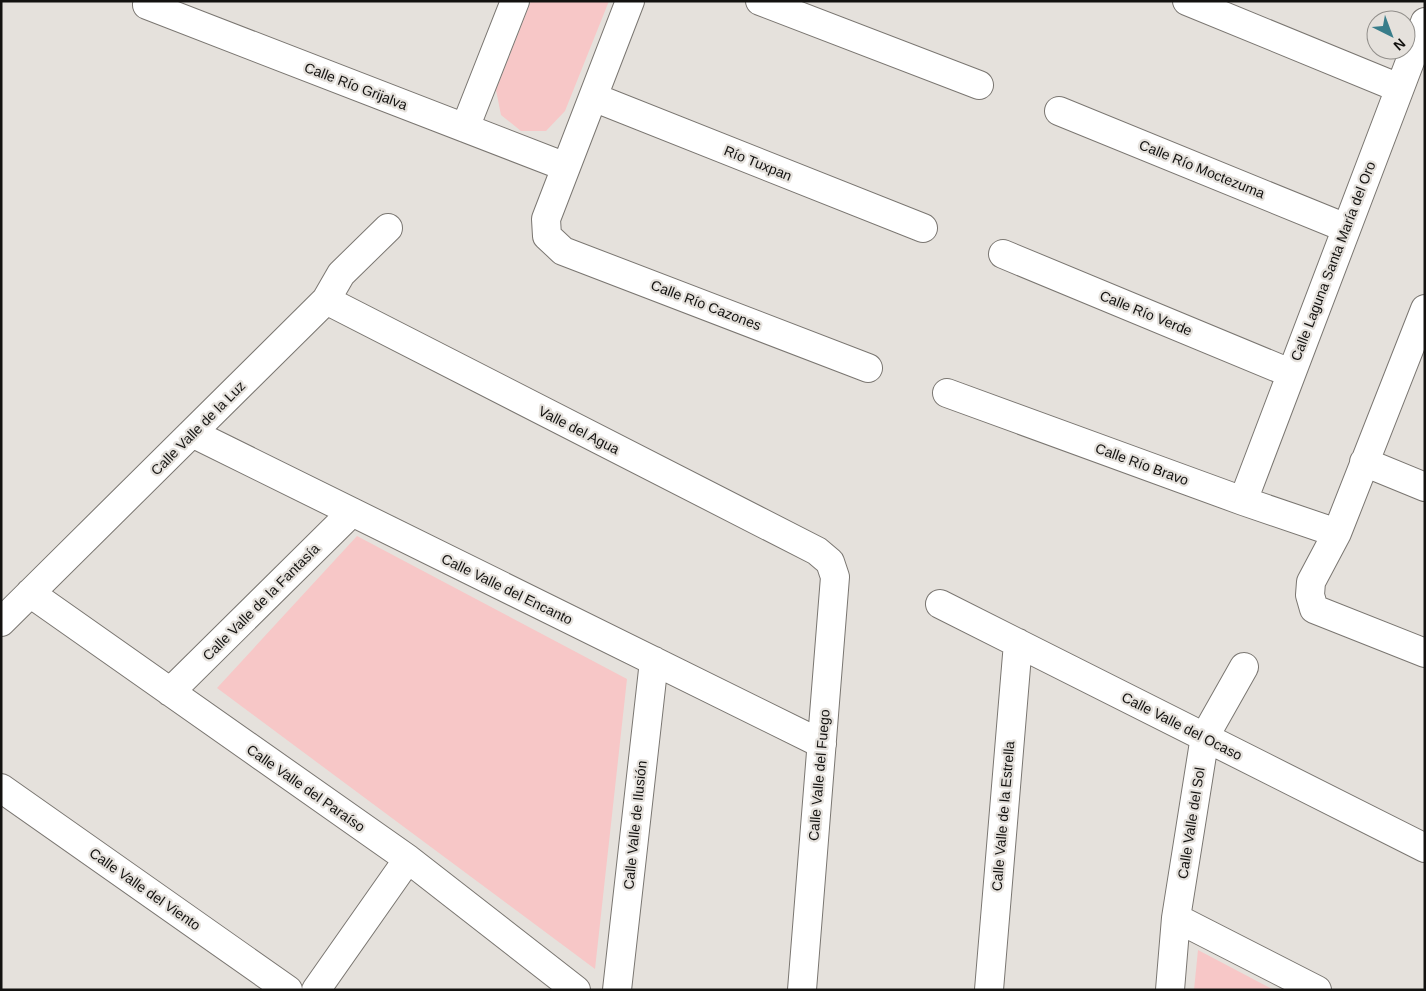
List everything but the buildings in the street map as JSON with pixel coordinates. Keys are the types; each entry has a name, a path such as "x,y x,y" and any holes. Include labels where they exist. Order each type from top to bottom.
{"street":[{"path":"465,128 514,1"},
{"path":"566,167 630,1"},
{"path":"760,1 979,85"},
{"path":"1187,1 1399,88"},
{"name":"Calle Río Grijalva","path":"147,5 566,167"},
{"name":"Calle Laguna Santa María del Oro","path":"1242,501 1399,88 1420,50 1425,22"},
{"name":"Río Tuxpan","path":"593,97 923,228"},
{"name":"Calle Río Moctezuma","path":"1059,111 1346,228"},
{"name":"Calle Río Cazones","path":"566,167 546,219 547,236 563,251 868,368"},
{"name":"Calle Valle de la Luz","path":"1,622 326,300 341,274 388,228"},
{"name":"Calle Río Verde","path":"1003,254 1290,373"},
{"name":"Valle del Agua","path":"326,300 817,551 830,562"},
{"path":"1423,318 1337,533 1311,582 1310,595 1314,610 1425,653"},
{"name":"Calle Río Bravo","path":"947,393 1242,501 1337,533"},
{"name":"Calle Valle del Encanto","path":"192,434 822,744"},
{"path":"1364,462 1425,487"},
{"name":"Calle Valle de la Fantasía","path":"170,692 352,512"},
{"name":"Calle Valle del Fuego","path":"802,990 835,576 830,562"},
{"name":"Calle Valle del Paraíso","path":"30,593 408,859 576,990"},
{"name":"Calle Valle del Ocaso","path":"940,604 1425,848"},
{"name":"Calle Valle de la Estrella","path":"988,990 1018,643"},
{"name":"Calle Valle de Ilusión","path":"617,990 654,661"},
{"name":"Calle Valle del Sol","path":"1170,990 1176,918 1204,736 1244,667"},
{"name":"Calle Valle del Viento","path":"1,788 288,990"},
{"path":"316,990 408,859"},
{"path":"1176,918 1317,990"}],"shaded area":[{"path":"531,1 609,1 565,111 546,131 521,131 501,115 496,90"},
{"path":"357,536 627,679 595,969 217,688"},
{"path":"1198,950 1274,990 1194,990"}]}
